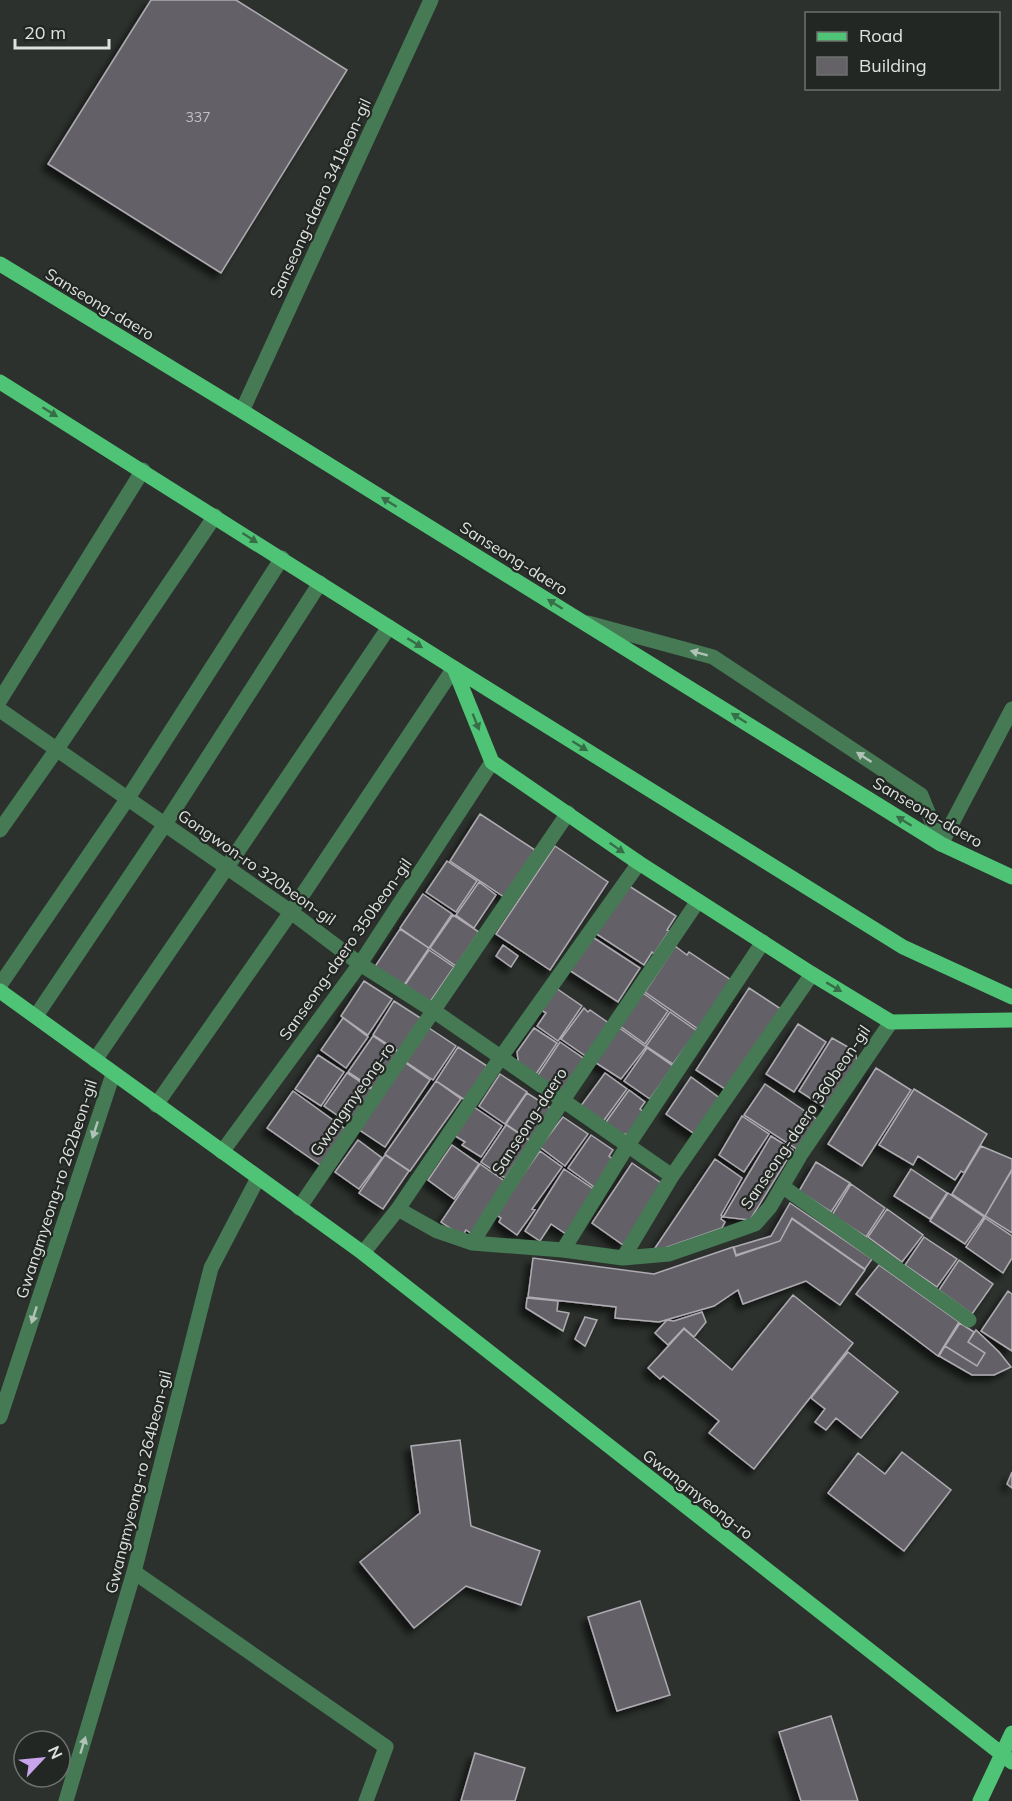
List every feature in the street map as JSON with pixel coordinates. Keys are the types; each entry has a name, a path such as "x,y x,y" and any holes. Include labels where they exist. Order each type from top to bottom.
{"main road":[{"name":"Sanseong-daero","path":"0,264 941,843 1012,877"},
{"path":"0,382 903,947 1012,997"},
{"path":"454,668 492,762 639,864 812,974 891,1022 1012,1020"},
{"name":"Gwangmyeong-ro","path":"0,991 363,1253 1006,1758"},
{"path":"980,1801 1006,1758 1012,1733"}],"street":[{"name":"Sanseong-daero 341beon-gil","path":"242,411 431,0"},
{"path":"0,700 143,470"},
{"path":"0,830 215,516"},
{"path":"0,985 128,798 282,558"},
{"path":"36,1016 165,824 320,583"},
{"path":"582,621 713,657 921,795 941,843"},
{"path":"95,1060 389,627"},
{"path":"156,1105 291,912 454,668"},
{"name":"Gongwon-ro 320beon-gil","path":"0,710 291,912 360,964 434,1011 672,1176"},
{"path":"941,843 1012,710"},
{"name":"Sanseong-daero 350beon-gil","path":"222,1152 360,964 492,762"},
{"path":"434,1011 568,813"},
{"path":"363,1253 398,1209 501,1057 639,864"},
{"name":"Sanseong-daero","path":"472,1243 563,1100 698,901"},
{"path":"563,1250 628,1145 763,942"},
{"path":"624,1258 672,1176 812,974"},
{"name":"Gwangmyeong-ro","path":"299,1208 434,1011"},
{"name":"Sanseong-daero 360beon-gil","path":"398,1209 437,1231 472,1243 563,1250 624,1258 669,1254 755,1224 770,1207 801,1154 891,1022"},
{"name":"Gwangmyeong-ro 262beon-gil","path":"0,1417 113,1074"},
{"name":"Gwangmyeong-ro 264beon-gil","path":"66,1801 134,1572 211,1268 258,1178"},
{"path":"782,1186 969,1320"},
{"path":"134,1572 386,1748 366,1801"}],"building":[{"path":"151,0 236,0 347,70 221,273 48,164"},
{"path":"480,814 535,850 504,897 450,861"},
{"path":"555,846 608,882 550,970 496,934"},
{"path":"447,861 477,881 456,912 426,892"},
{"path":"479,882 496,895 474,928 456,915"},
{"path":"626,884 676,916 654,954 652,952 644,965 595,933"},
{"path":"423,894 452,914 429,948 400,928"},
{"path":"453,915 479,932 456,966 430,948"},
{"path":"400,929 429,948 402,988 374,968"},
{"path":"591,936 640,968 618,1002 569,970"},
{"path":"503,945 518,956 511,967 496,956"},
{"path":"675,946 687,955 689,952 731,980 698,1029 645,992"},
{"path":"429,950 454,967 430,1002 405,985"},
{"path":"364,981 392,999 368,1035 341,1016"},
{"path":"553,986 582,1006 558,1041 537,1026 546,1013 538,1008"},
{"path":"749,988 781,1009 728,1091 696,1070"},
{"path":"643,993 668,1011 645,1044 620,1026"},
{"path":"394,1001 422,1019 401,1053 373,1035"},
{"path":"584,1008 610,1024 587,1057 561,1039"},
{"path":"670,1012 697,1031 673,1064 646,1046"},
{"path":"343,1018 368,1037 346,1068 321,1050"},
{"path":"798,1024 826,1042 794,1092 766,1074"},
{"path":"426,1026 456,1046 433,1080 403,1060"},
{"path":"618,1027 646,1047 621,1079 593,1061"},
{"path":"534,1028 557,1043 534,1077 519,1066 517,1052"},
{"path":"373,1036 401,1055 377,1091 348,1072"},
{"path":"832,1038 855,1051 857,1061 827,1109 799,1091"},
{"path":"560,1042 586,1060 561,1096 536,1078"},
{"path":"458,1047 487,1066 465,1100 436,1081"},
{"path":"647,1048 673,1066 650,1099 624,1081"},
{"path":"318,1055 344,1072 321,1106 295,1089"},
{"path":"404,1062 430,1080 385,1147 358,1129"},
{"path":"876,1068 911,1090 862,1166 828,1144"},
{"path":"347,1073 374,1091 350,1124 324,1106"},
{"path":"605,1073 627,1089 602,1123 580,1107"},
{"path":"500,1074 527,1092 505,1124 479,1106"},
{"path":"691,1077 721,1099 696,1135 666,1114"},
{"path":"436,1081 461,1099 410,1171 385,1154"},
{"path":"765,1084 818,1120 798,1150 744,1115"},
{"path":"914,1089 987,1134 964,1173 961,1171 955,1180 918,1156 913,1165 879,1145"},
{"path":"629,1090 645,1102 640,1109 647,1114 633,1133 621,1135 606,1122"},
{"path":"293,1091 348,1131 323,1167 267,1128"},
{"path":"527,1093 552,1109 531,1141 506,1124"},
{"path":"471,1105 502,1126 481,1157 462,1145 465,1142 452,1134"},
{"path":"742,1116 769,1134 744,1172 719,1155"},
{"path":"563,1117 588,1134 565,1166 540,1147"},
{"path":"506,1125 530,1141 505,1178 481,1162"},
{"path":"591,1135 613,1150 609,1156 616,1162 597,1189 568,1168"},
{"path":"771,1136 793,1150 750,1220 723,1217"},
{"path":"358,1140 382,1158 359,1189 335,1172"},
{"path":"452,1145 479,1164 454,1199 428,1180"},
{"path":"981,1146 1012,1159 1012,1169 985,1216 952,1194"},
{"path":"540,1151 562,1167 532,1209 535,1210 517,1235 499,1222 501,1218 495,1214"},
{"path":"385,1155 409,1171 383,1209 359,1193"},
{"path":"715,1159 742,1178 721,1215 721,1219 725,1222 722,1228 659,1250 655,1248"},
{"path":"816,1162 850,1183 831,1212 799,1191"},
{"path":"632,1163 664,1185 623,1245 592,1223"},
{"path":"480,1164 506,1182 472,1234 466,1230 462,1236 441,1222"},
{"path":"564,1169 595,1190 566,1234 551,1224 540,1241 525,1231"},
{"path":"911,1169 947,1193 930,1219 894,1196"},
{"path":"1012,1170 1012,1233 985,1216"},
{"path":"851,1184 885,1208 866,1237 832,1215"},
{"path":"948,1193 984,1217 965,1244 930,1221"},
{"path":"790,1203 872,1259 865,1269 792,1218 780,1241 736,1255 734,1247 771,1236"},
{"path":"887,1209 923,1235 902,1262 868,1237"},
{"path":"985,1218 1012,1236 1012,1258 1003,1273 966,1247"},
{"path":"792,1219 865,1270 840,1305 806,1281 743,1304 738,1290 714,1306 659,1322 615,1318 616,1307 528,1297 533,1258 654,1274 733,1247 736,1256 780,1241"},
{"path":"924,1237 957,1259 937,1287 905,1265"},
{"path":"959,1260 993,1284 972,1314 939,1290"},
{"path":"879,1265 959,1322 938,1356 856,1294"},
{"path":"1008,1291 1012,1294 1012,1351 981,1331"},
{"path":"793,1295 853,1343 754,1469 709,1433 719,1421 663,1376 660,1379 648,1368 684,1329 732,1370"},
{"path":"527,1298 558,1301 557,1311 569,1313 563,1331 526,1308"},
{"path":"702,1312 706,1322 694,1337 684,1328 668,1345 655,1333 667,1320 674,1321"},
{"path":"585,1317 597,1320 585,1346 575,1339"},
{"path":"960,1323 974,1332 968,1342 985,1353 977,1366 945,1346"},
{"path":"976,1330 1011,1367 994,1375 972,1375 939,1356 945,1346 977,1366 985,1353 968,1342"},
{"path":"848,1352 898,1392 861,1438 836,1418 826,1430 815,1422 825,1409 811,1398"},
{"path":"460,1440 471,1526 540,1551 521,1605 466,1586 414,1628 360,1562 420,1513 411,1446"},
{"path":"902,1452 951,1490 904,1551 828,1493 858,1453 885,1474"},
{"path":"1012,1472 1012,1488 1007,1484"},
{"path":"640,1601 670,1695 617,1711 588,1617"},
{"path":"831,1716 858,1801 801,1801 779,1732"},
{"path":"475,1753 525,1768 515,1801 461,1801"}]}
